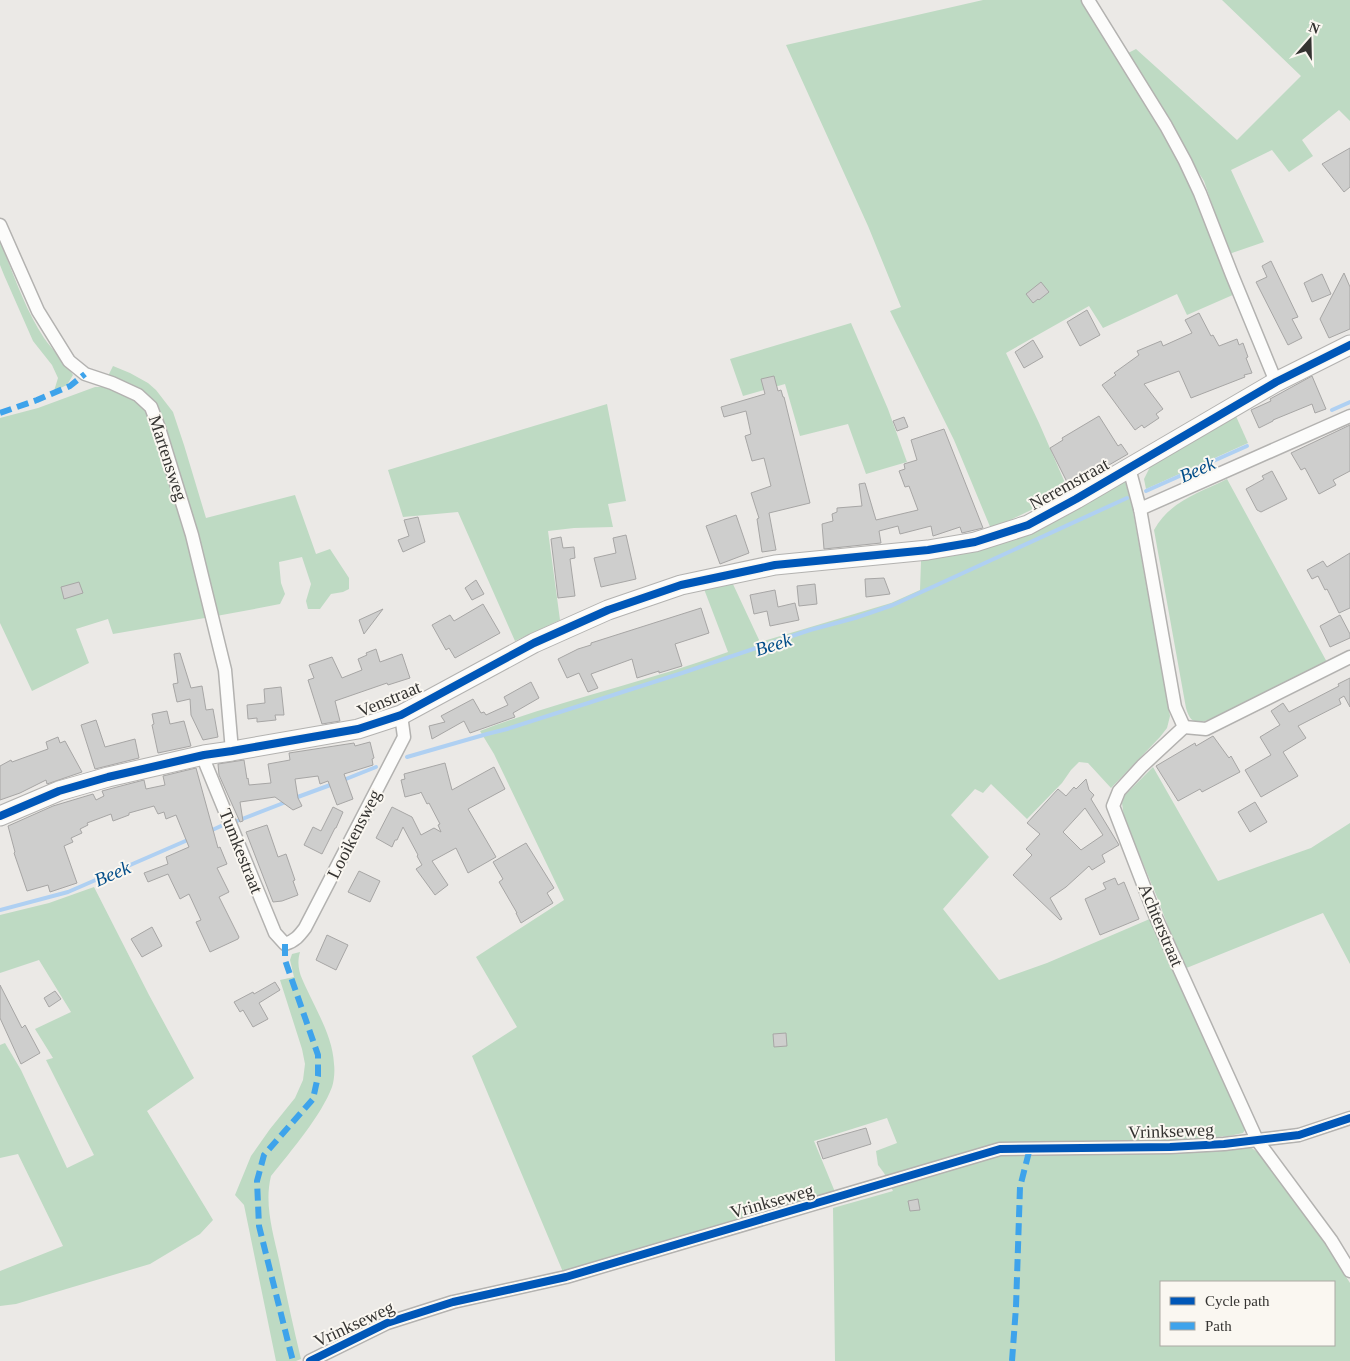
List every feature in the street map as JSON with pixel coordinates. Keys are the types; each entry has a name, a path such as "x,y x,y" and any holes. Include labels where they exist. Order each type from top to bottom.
{"street":[{"path":"1088,0 1186,161 1276,382"},
{"name":"Martensweg","path":"0,225 38,311 69,361 85,374 112,383 138,395 151,407 192,535 225,670 232,751"},
{"name":"Neremstraat","path":"775,565 928,550 975,542 1028,525 1276,382 1350,345"},
{"path":"1140,509 1350,416"},
{"path":"1128,468 1140,509 1176,706 1184,727 1206,729 1350,657"},
{"name":"Venstraat","path":"0,816 59,791 108,777 204,754 232,751 358,729 401,715 534,643 608,610 681,585 775,565"},
{"name":"Looikensweg","path":"285,944 298,938 306,928 404,737 401,715"},
{"name":"Achterstraat","path":"1184,727 1125,784 1119,791 1113,806 1155,915 1257,1140 1330,1240 1350,1271"},
{"name":"Tumkestraat","path":"204,754 206,765 275,933 285,944"},
{"name":"Vrinkseweg","path":"310,1361 387,1323 444,1305 566,1277 1000,1149 1170,1147 1224,1144 1299,1135 1350,1118"}],"green space":[{"path":"983,0 1082,0 1174,153 1190,186 1235,294 1187,315 1177,294 1103,328 1089,306 1006,353 1069,492 991,529 954,440 890,311 901,307 868,226 786,45"},
{"path":"1222,0 1350,0 1350,121 1339,110 1302,140 1313,156 1289,172 1272,150 1231,170 1264,242 1229,254 1204,181 1124,55 1136,49 1237,140 1301,76"},
{"path":"0,241 37,327 73,375 67,385 54,391 58,378 52,365 33,341 4,275 0,265"},
{"path":"851,323 888,409 907,462 866,474 848,424 800,436 785,384 743,396 730,359"},
{"path":"113,366 148,383 173,412 206,518 295,495 316,554 330,549 349,578 349,589 331,594 320,609 308,609 306,601 311,584 302,557 279,562 281,583 285,594 280,604 113,634 108,619 76,629 89,663 32,691 0,623 0,418 38,408 95,387 105,387"},
{"path":"607,404 626,501 608,504 613,527 548,531 560,620 515,641 458,512 403,517 388,470"},
{"path":"1235,414 1248,443 1146,489 1144,479 1151,465"},
{"path":"1227,479 1328,664 1215,717 1196,722 1190,718 1186,708 1154,530 1168,512 1177,505"},
{"path":"1125,481 1132,506 1170,716 1167,728 1111,788 1088,763 1079,762 1062,783 1027,819 991,784 983,793 975,789 951,815 989,857 943,909 999,980 1047,963 1152,918 1246,1128 1243,1133 1229,1136 1185,1140 1186,1150 1250,1147 1259,1153 1320,1235 1350,1283 1350,1361 835,1361 833,1208 893,1191 878,1165 876,1151 897,1143 887,1118 814,1141 835,1192 563,1272 472,1056 517,1027 476,957 564,900 494,754 480,731 728,652 704,589 732,582 760,642 891,603 920,590 921,561 979,550"},
{"path":"1153,767 1218,881 1311,848 1350,823 1350,964 1323,913 1184,969 1124,818 1122,803 1125,795"},
{"path":"94,887 194,1078 147,1111 213,1220 200,1234 150,1264 16,1304 0,1306 0,1271 63,1246 18,1154 0,1158 0,1045 5,1043 21,1070 67,1168 94,1155 46,1060 53,1058 35,1029 71,1012 39,960 0,973 0,915 49,903"},
{"path":"300,952 298,964 300,975 329,1037 334,1073 332,1087 321,1110 271,1176 268,1197 270,1218 301,1359 296,1361 276,1361 244,1205 235,1195 251,1156 295,1098 303,1080 305,1064 302,1049 280,980 294,977 290,960 292,954"}],"building":[{"path":"1350,148 1350,187 1344,192 1322,164"},
{"path":"1271,261 1298,317 1292,319 1302,338 1288,345 1256,282 1267,277 1262,266"},
{"path":"1344,273 1350,287 1350,329 1329,338 1320,319"},
{"path":"1322,274 1331,294 1312,302 1304,283"},
{"path":"1041,282 1049,292 1033,303 1026,294"},
{"path":"1087,310 1100,335 1080,346 1067,322"},
{"path":"1199,313 1211,336 1213,335 1219,346 1237,339 1239,345 1243,343 1252,373 1191,398 1179,371 1144,384 1163,409 1156,414 1159,418 1144,428 1142,425 1135,430 1102,385 1116,375 1114,373 1139,355 1137,351 1161,341 1163,346 1192,333 1185,320"},
{"path":"1033,340 1043,357 1024,368 1015,352"},
{"path":"774,376 778,391 781,390 784,397 810,503 769,513 776,550 762,552 757,519 759,518 751,493 771,486 764,458 752,461 745,436 751,434 746,411 724,417 721,407 765,394 761,379"},
{"path":"1312,376 1326,409 1315,413 1312,404 1273,420 1259,428 1251,410 1271,401 1270,399"},
{"path":"1099,416 1118,446 1121,444 1128,454 1083,480 1082,477 1068,484 1050,448 1063,440 1062,438"},
{"path":"904,417 908,427 897,431 893,421"},
{"path":"1350,425 1350,471 1333,480 1336,485 1319,494 1305,468 1301,470 1291,453"},
{"path":"944,429 983,528 962,533 960,527 933,536 931,526 900,534 898,526 879,531 881,543 824,549 822,524 833,521 832,514 837,512 837,508 862,506 859,484 865,483 876,520 918,510 909,486 905,487 899,471 905,469 904,464 917,460 911,440"},
{"path":"1272,471 1287,499 1261,512 1257,510 1246,489 1264,479 1262,476"},
{"path":"736,515 749,553 720,564 706,526"},
{"path":"418,517 425,542 403,552 398,540 409,536 404,520"},
{"path":"626,535 636,579 601,587 594,558 616,553 613,538"},
{"path":"561,537 563,548 574,547 575,558 570,559 575,596 558,598 551,539"},
{"path":"1350,553 1350,608 1339,613 1318,576 1312,579 1307,570 1323,561 1327,567"},
{"path":"884,578 890,594 866,597 865,579"},
{"path":"476,580 484,594 472,600 465,588"},
{"path":"79,582 83,593 64,599 61,587"},
{"path":"815,584 817,604 799,606 797,586"},
{"path":"775,590 778,607 795,603 799,620 770,626 767,611 754,614 750,595"},
{"path":"483,604 500,633 455,658 449,648 446,650 432,625 450,615 454,621"},
{"path":"701,608 709,633 675,644 682,666 637,678 632,659 591,674 598,688 588,692 579,673 567,678 558,659 591,645 591,643"},
{"path":"383,609 364,634 359,620"},
{"path":"1340,615 1350,634 1350,638 1330,647 1320,626"},
{"path":"376,649 380,662 402,654 410,678 388,685 387,683 335,701 340,721 322,724 308,680 314,678 309,665 332,657 342,678 362,670 358,659"},
{"path":"180,653 191,688 202,686 206,710 213,709 218,737 203,740 191,715 190,699 177,702 173,684 178,683 174,654"},
{"path":"1350,678 1350,707 1344,696 1339,699 1341,704 1298,726 1306,738 1283,752 1298,776 1261,797 1245,770 1271,755 1260,737 1280,725 1271,711 1283,703 1289,712 1339,686 1338,684"},
{"path":"531,682 539,698 513,713 515,717 470,733 464,721 432,739 429,726 445,722 441,716 473,699 481,713 484,712 486,715 508,705 504,697"},
{"path":"281,687 284,715 275,715 276,720 257,722 257,718 248,719 247,705 265,703 264,689"},
{"path":"167,711 170,724 184,721 191,746 158,753 152,725 154,724 152,714"},
{"path":"96,720 105,747 135,739 139,758 95,769 81,725"},
{"path":"1213,736 1229,758 1231,756 1240,772 1202,792 1200,789 1178,801 1156,766 1195,743 1196,746"},
{"path":"58,737 60,743 65,741 82,772 47,784 46,780 20,793 0,800 0,766 11,760 12,762 48,749 46,742"},
{"path":"370,742 374,758 372,759 373,765 344,774 353,799 337,805 328,781 320,784 318,776 295,779 298,798 302,806 293,810 275,797 240,802 243,821 240,822 219,775 218,764 244,760 249,785 271,783 268,764 290,760 289,753 354,743 355,746"},
{"path":"445,763 452,790 494,767 505,789 468,809 496,857 468,873 456,848 432,861 448,885 435,895 416,869 422,865 403,827 392,847 376,838 392,807 412,817 421,835 434,828 441,832 438,825 440,824 421,792 405,797 401,780 405,779 404,774"},
{"path":"196,768 218,848 220,847 227,864 217,868 229,892 219,897 239,937 238,939 210,952 196,922 201,920 189,894 180,899 168,874 148,882 144,873 168,864 166,857 189,847 176,815 166,819 164,812 158,814 154,806 129,813 129,815 113,821 111,814 87,823 88,825 80,829 82,833 71,838 73,842 64,846 77,883 50,892 48,885 27,891 14,853 8,826 53,806 93,794 96,800 104,796 102,791 117,787 144,780 146,789 165,785 163,776"},
{"path":"1086,779 1089,790 1094,795 1091,799 1119,845 1102,855 1105,862 1092,870 1089,866 1066,887 1050,898 1062,919 1060,920 1013,875 1032,855 1026,849 1040,834 1027,823 1058,789 1066,796 1074,787 1076,789","holes":["1085,808 1103,835 1081,850 1063,832"]},
{"path":"1255,802 1267,822 1250,832 1238,812"},
{"path":"333,807 343,812 322,854 304,845 313,827 321,831"},
{"path":"267,825 278,857 286,854 298,895 282,901 273,902 246,832"},
{"path":"526,843 554,888 547,893 553,903 521,923 499,882 503,879 493,862"},
{"path":"359,871 380,881 370,902 348,892"},
{"path":"1115,878 1118,885 1124,882 1139,919 1100,935 1085,899 1106,889 1103,883"},
{"path":"152,927 162,946 142,957 131,939"},
{"path":"327,935 348,945 336,970 316,960"},
{"path":"275,982 280,990 259,1003 268,1019 253,1027 243,1010 240,1012 234,1002 253,992 254,994"},
{"path":"0,985 22,1028 25,1025 40,1053 21,1064 0,1018"},
{"path":"55,991 61,999 49,1007 44,998"},
{"path":"786,1033 787,1046 774,1047 773,1034"},
{"path":"866,1128 871,1144 823,1159 817,1142"},
{"path":"918,1199 920,1210 910,1211 908,1201"}],"waterway":[{"name":"Beek","path":"1332,410 1350,402"},
{"name":"Beek","path":"1146,491 1247,446"},
{"name":"Beek","path":"407,757 507,729 810,630 893,605 1127,498"},
{"name":"Beek","path":"341,781 376,767"},
{"name":"Beek","path":"295,798 333,784"},
{"name":"Beek","path":"237,821 286,802"},
{"name":"Beek","path":"210,831 221,826"},
{"name":"Beek","path":"0,910 68,892 190,839"}],"marked path":[{"path":"0,413 70,386 85,374"},
{"path":"285,944 285,960 318,1055 318,1076 313,1099 264,1155 257,1181 259,1226 293,1361"},
{"path":"1012,1361 1016,1307 1020,1187 1030,1148"}],"cycle path":[{"path":"0,816 59,791 108,777 204,755 358,729 401,715 534,643 608,610 681,585 775,565 928,550 975,542 1028,525 1276,382 1350,345"},
{"path":"310,1361 387,1323 453,1302 566,1277 1000,1149 1170,1147 1224,1144 1299,1135 1350,1118"}]}
